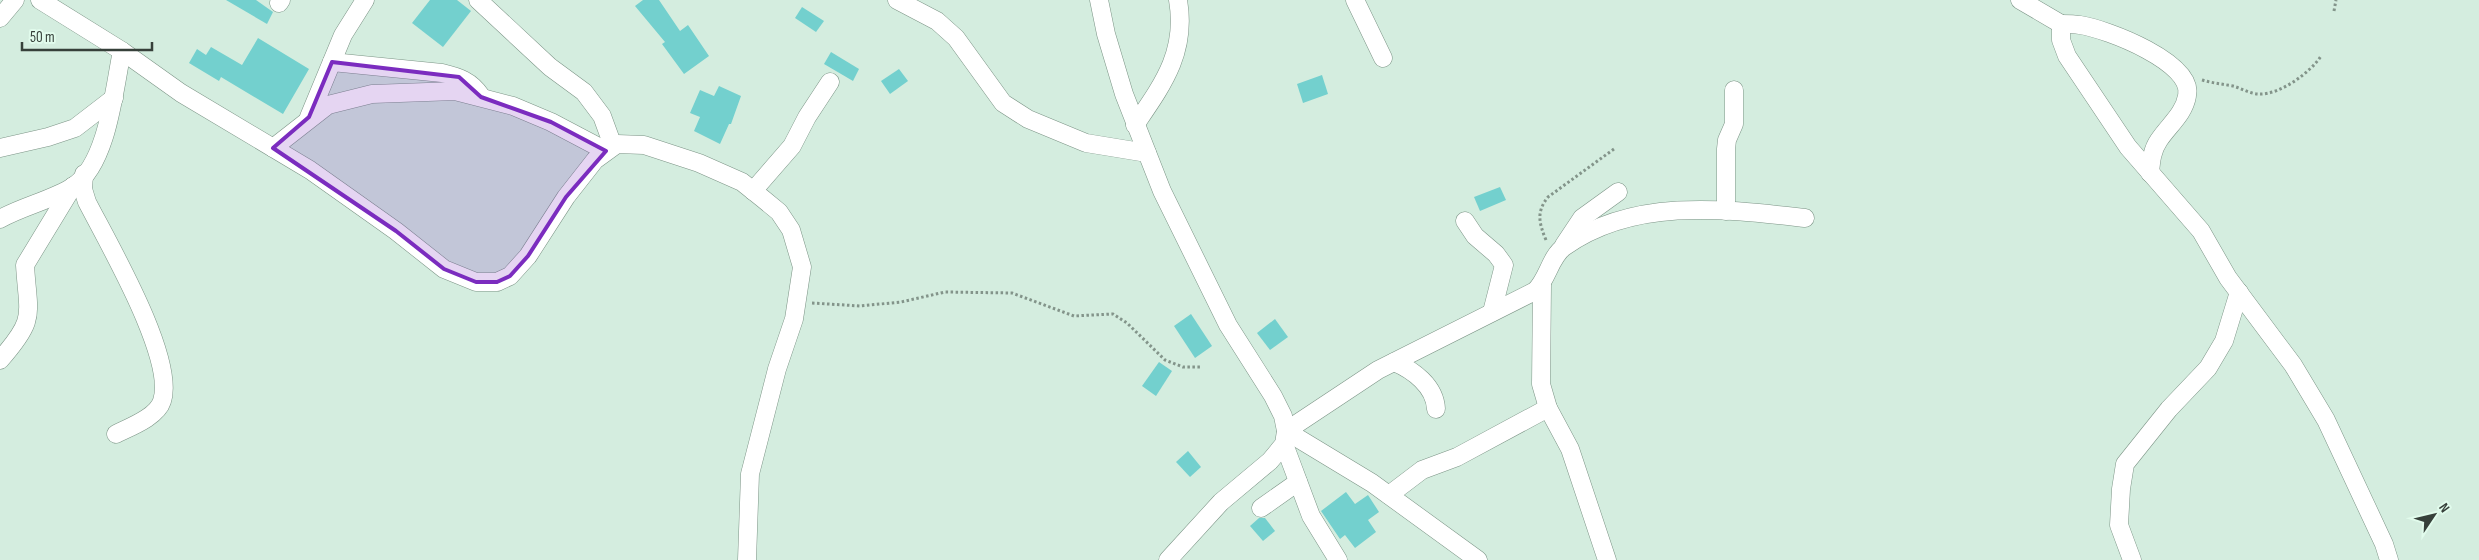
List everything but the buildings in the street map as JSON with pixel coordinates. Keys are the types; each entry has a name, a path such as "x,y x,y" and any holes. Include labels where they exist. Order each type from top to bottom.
{"street":[{"path":"0,18 15,0"},
{"path":"40,0 122,51 181,93 310,170 396,231 444,269 476,282 497,282 510,276 532,249 566,197 588,168 609,148 617,144 644,145 723,173 742,182 779,212 791,230 802,267 794,319 777,369 750,474 747,560"},
{"path":"478,0 550,68 584,92 602,116 609,148"},
{"path":"897,0 937,21 956,38 1003,102 1028,119 1086,143 1147,153"},
{"path":"1099,0 1106,34 1135,125 1162,191 1228,325 1273,396 1283,416 1285,438 1298,482 1311,516 1338,560"},
{"path":"1135,125 1163,83 1175,57 1180,38 1181,14 1178,0"},
{"path":"1354,0 1383,58"},
{"path":"2020,0 2061,24 2081,25 2112,34 2152,53 2184,77 2189,88 2184,107 2158,141 2152,156 2150,172"},
{"path":"309,117 357,2"},
{"path":"2061,24 2061,40 2067,56 2128,147 2201,231 2228,278 2293,365 2326,420 2384,544 2389,560"},
{"path":"0,360 24,329 29,317 25,265 28,257 45,235 79,180 94,160 114,98 122,51"},
{"path":"332,62 442,73 458,77 470,83 481,96"},
{"path":"753,191 792,146 807,117 830,82"},
{"path":"1726,210 1726,149 1727,140 1734,124 1734,90"},
{"path":"273,148 309,117 328,104 372,94 455,91 481,96 513,106 609,148"},
{"path":"0,148 48,137 75,128 114,98"},
{"path":"0,219 79,180"},
{"path":"79,180 87,202 144,314 161,363 162,400 157,409 116,434"},
{"path":"1168,560 1221,502 1270,461 1285,438 1394,362 1529,295 1542,285 1559,253 1582,218 1618,192"},
{"path":"1559,253 1585,235 1618,222 1646,214 1681,210 1726,210 1805,218"},
{"path":"1465,221 1475,236 1496,254 1504,265 1492,312"},
{"path":"1542,285 1541,384 1548,408 1570,449 1607,560"},
{"path":"2132,560 2119,525 2121,488 2125,464 2169,408 2208,368 2224,341 2239,292"},
{"path":"1394,362 1412,370 1426,385 1436,400 1436,409"},
{"path":"1389,495 1422,470 1464,454 1548,408"},
{"path":"1285,438 1372,482 1478,560"},
{"path":"1261,508 1298,482"}],"path":[{"path":"2334,11 2336,0"},
{"path":"2184,77 2234,86 2260,94 2289,84 2302,76 2314,67 2321,56"},
{"path":"1559,253 1539,222 1542,204 1548,197 1614,149"},
{"path":"797,301 860,306 901,302 945,292 1012,293 1074,316 1113,314 1127,322 1165,360 1183,366 1201,367"}],"highlighted area":[{"path":"332,62 459,77 481,97 551,122 606,151 566,197 528,256 510,276 497,282 476,282 444,269 396,231 273,148 309,117"}]}
